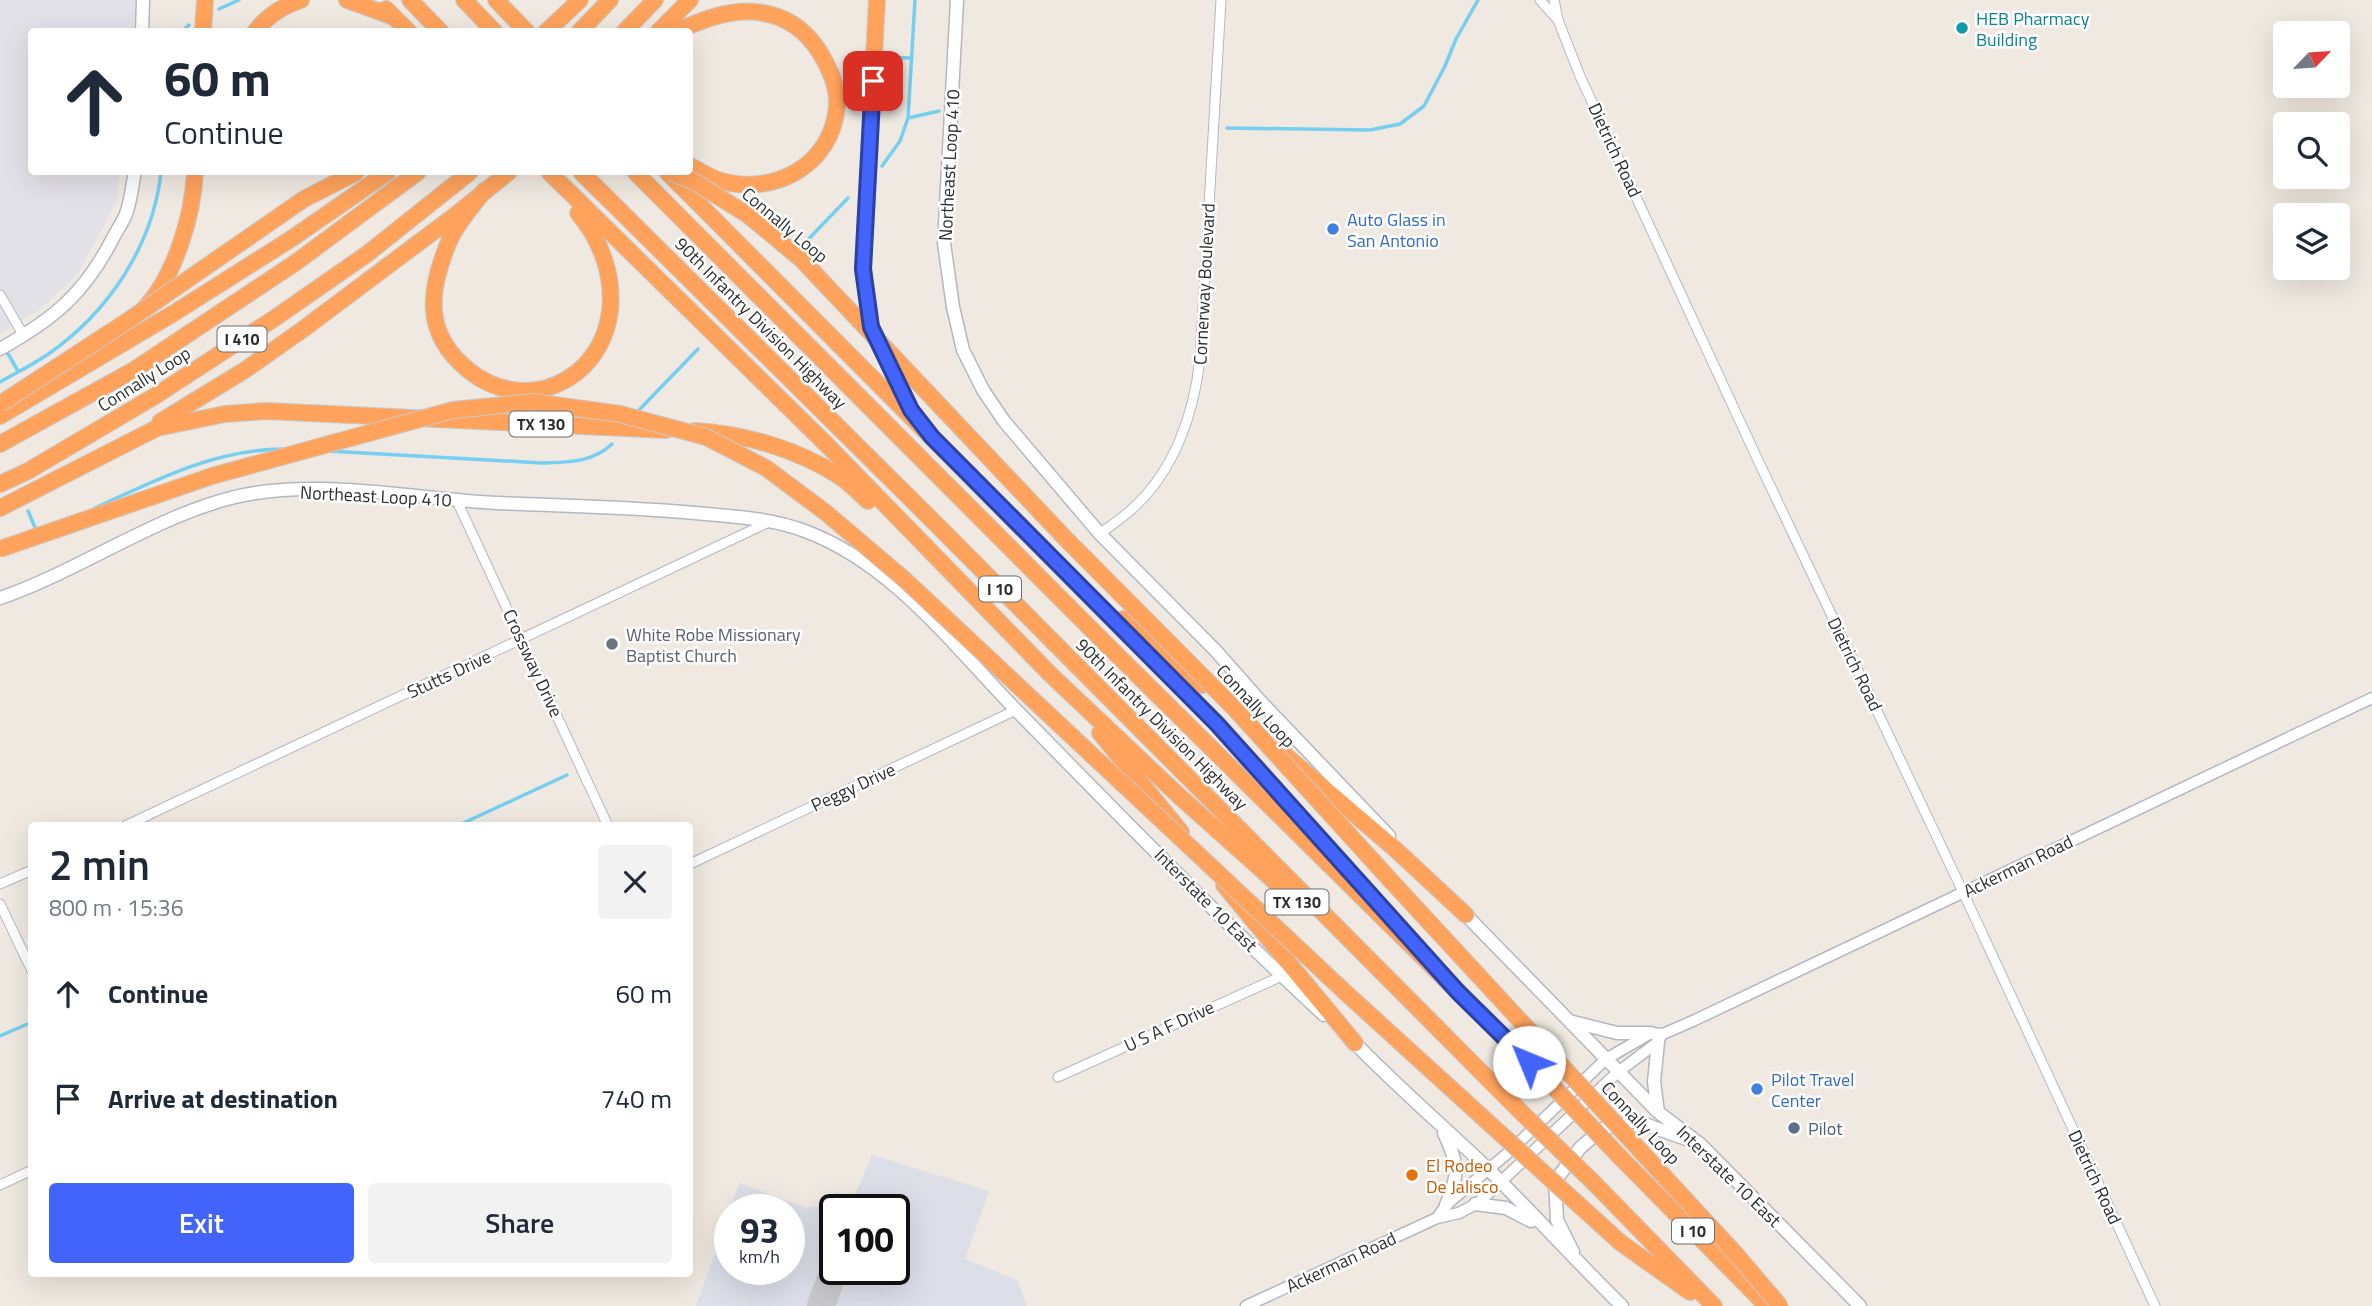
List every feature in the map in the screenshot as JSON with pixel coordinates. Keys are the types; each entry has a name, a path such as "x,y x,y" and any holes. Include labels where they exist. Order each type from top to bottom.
{"highway":[{"path":"203,28 205,0"},
{"path":"258,28 284,6 301,0"},
{"path":"347,0 394,16"},
{"path":"377,0 405,28"},
{"path":"410,0 437,28"},
{"path":"464,0 491,28"},
{"path":"499,0 523,27"},
{"path":"550,28 580,0"},
{"path":"583,28 610,0"},
{"path":"628,28 656,0"},
{"path":"662,28 690,0"},
{"path":"877,0 863,269 871,327 911,410 932,437"},
{"path":"685,28 735,12 763,13 785,20 800,29 828,66 837,105 826,142 806,168 786,177 768,184 746,185 718,180 693,168"},
{"path":"104,352 153,299 170,266 183,236 194,175"},
{"path":"2,411 304,199 351,175"},
{"path":"2,411 174,313 291,239 384,175"},
{"name":"Connally Loop","path":"0,444 134,370 295,263 414,175"},
{"name":"Connally Loop","path":"0,484 28,471 155,396 275,318 367,254 466,175"},
{"path":"111,453 245,370 302,330 504,175"},
{"path":"484,191 446,246 435,293 437,328 454,359 491,386 523,392 555,386 582,369 592,359 603,339 611,302 608,269 590,227 550,175"},
{"path":"551,175 828,446 940,562"},
{"name":"90th Infantry Division Highway","path":"584,175 1594,1183 1711,1306"},
{"name":"90th Infantry Division Highway","path":"638,175 1118,656 1547,1080 1766,1306"},
{"path":"671,175 1217,724 1458,992"},
{"name":"Connally Loop","path":"676,175 721,197 761,225 801,260 1065,538 1235,709 1402,894 1734,1252 1780,1306"},
{"path":"0,549 212,477 453,410 533,402 620,414 706,437 766,468 825,512 904,579 1346,993 1579,1205 1621,1242 1711,1306"},
{"name":"TX 130","path":"0,508 157,428 226,414 266,411 712,432 774,444 840,476 940,562 1051,675 1178,795 1416,1008"},
{"path":"1087,593 1142,632 1385,840 1466,915"},
{"path":"1051,675 1355,1043"}],"main road":[{"path":"142,28 143,0"},
{"name":"Northeast Loop 410","path":"957,0 944,243 953,307 963,350 982,390 1004,421 1100,534"},
{"path":"0,349 57,313 99,266 126,214 134,175"},
{"name":"Northeast Loop 410","path":"0,598 201,507 251,494 324,489 457,501 677,511 772,520"},
{"name":"Interstate 10 East","path":"772,520 808,532 846,551 890,580 1282,976 1489,1170 1622,1306"},
{"name":"Interstate 10 East","path":"1100,534 1216,651 1261,702 1618,1072 1658,1112 1699,1144 1860,1306"},
{"path":"1568,1020 1617,1033 1657,1036 1654,1082 1658,1112"},
{"path":"1578,1264 1557,1220 1555,1181 1580,1149 1602,1129 1636,1121 1699,1144"},
{"path":"1443,1129 1455,1156 1457,1173 1446,1205"},
{"path":"1475,1205 1506,1208 1547,1231"}],"street":[{"name":"Cornerway Boulevard","path":"1100,534 1133,509 1150,488 1183,435 1194,401 1200,359 1221,0"},
{"name":"Dietrich Road","path":"1540,0 1558,20"},
{"name":"Dietrich Road","path":"1555,0 1558,20 1586,88 2155,1306"},
{"path":"0,295 24,336"},
{"name":"Crossway Drive","path":"457,501 606,822"},
{"name":"Stutts Drive","path":"134,822 772,520"},
{"name":"Ackerman Road","path":"1437,1217 1446,1205 1489,1170 1606,1059 2372,698"},
{"name":"Peggy Drive","path":"693,863 1016,710"},
{"path":"0,884 28,872"},
{"path":"0,904 28,963"},
{"name":"U S A F Drive","path":"1058,1077 1282,976"},
{"name":"Ackerman Road","path":"1246,1306 1437,1217 1459,1213 1475,1205 1502,1183 1657,1036"},
{"path":"0,1185 28,1172"}],"shaded area":[{"path":"0,0 134,0 133,28 28,28 28,175 120,175 116,203 77,275 39,310 0,334"},
{"path":"872,1155 989,1191 965,1259 1017,1280 1027,1306 696,1306 714,1256 714,1285 805,1285 806,1208 819,1206 819,1285 910,1285 910,1194 856,1194"},
{"path":"739,1183 768,1194 735,1194"}],"waterway":[{"path":"219,9 239,0"},
{"path":"882,166 900,141 908,118 915,0"},
{"path":"1227,128 1370,130 1400,124 1424,106 1478,0"},
{"path":"186,28 189,25"},
{"path":"880,57 912,58"},
{"path":"908,118 939,111"},
{"path":"0,382 41,359 69,338 108,298 124,276 148,226 160,175"},
{"path":"798,250 848,198"},
{"path":"640,409 698,349"},
{"path":"7,352 18,371"},
{"path":"328,451 542,463 588,458 612,444"},
{"path":"95,508 186,468 233,455 282,449"},
{"path":"28,511 37,532"},
{"path":"466,822 567,775"},
{"path":"0,1036 28,1024"}],"taxiway":[{"path":"821,1306 829,1285"}],"place":[{"name":"HEB Pharmacy Building","path":"1962,28"},
{"name":"Auto Glass in San Antonio","path":"1333,229"},
{"name":"White Robe Missionary Baptist Church","path":"612,644"},
{"name":"Pilot Travel Center","path":"1757,1089"},
{"name":"Pilot","path":"1794,1128"},
{"name":"El Rodeo De Jalisco","path":"1412,1175"}],"route":[{"path":"873,81 863,269 871,327 911,410 932,437 1217,724 1458,992 1529,1062"}]}
